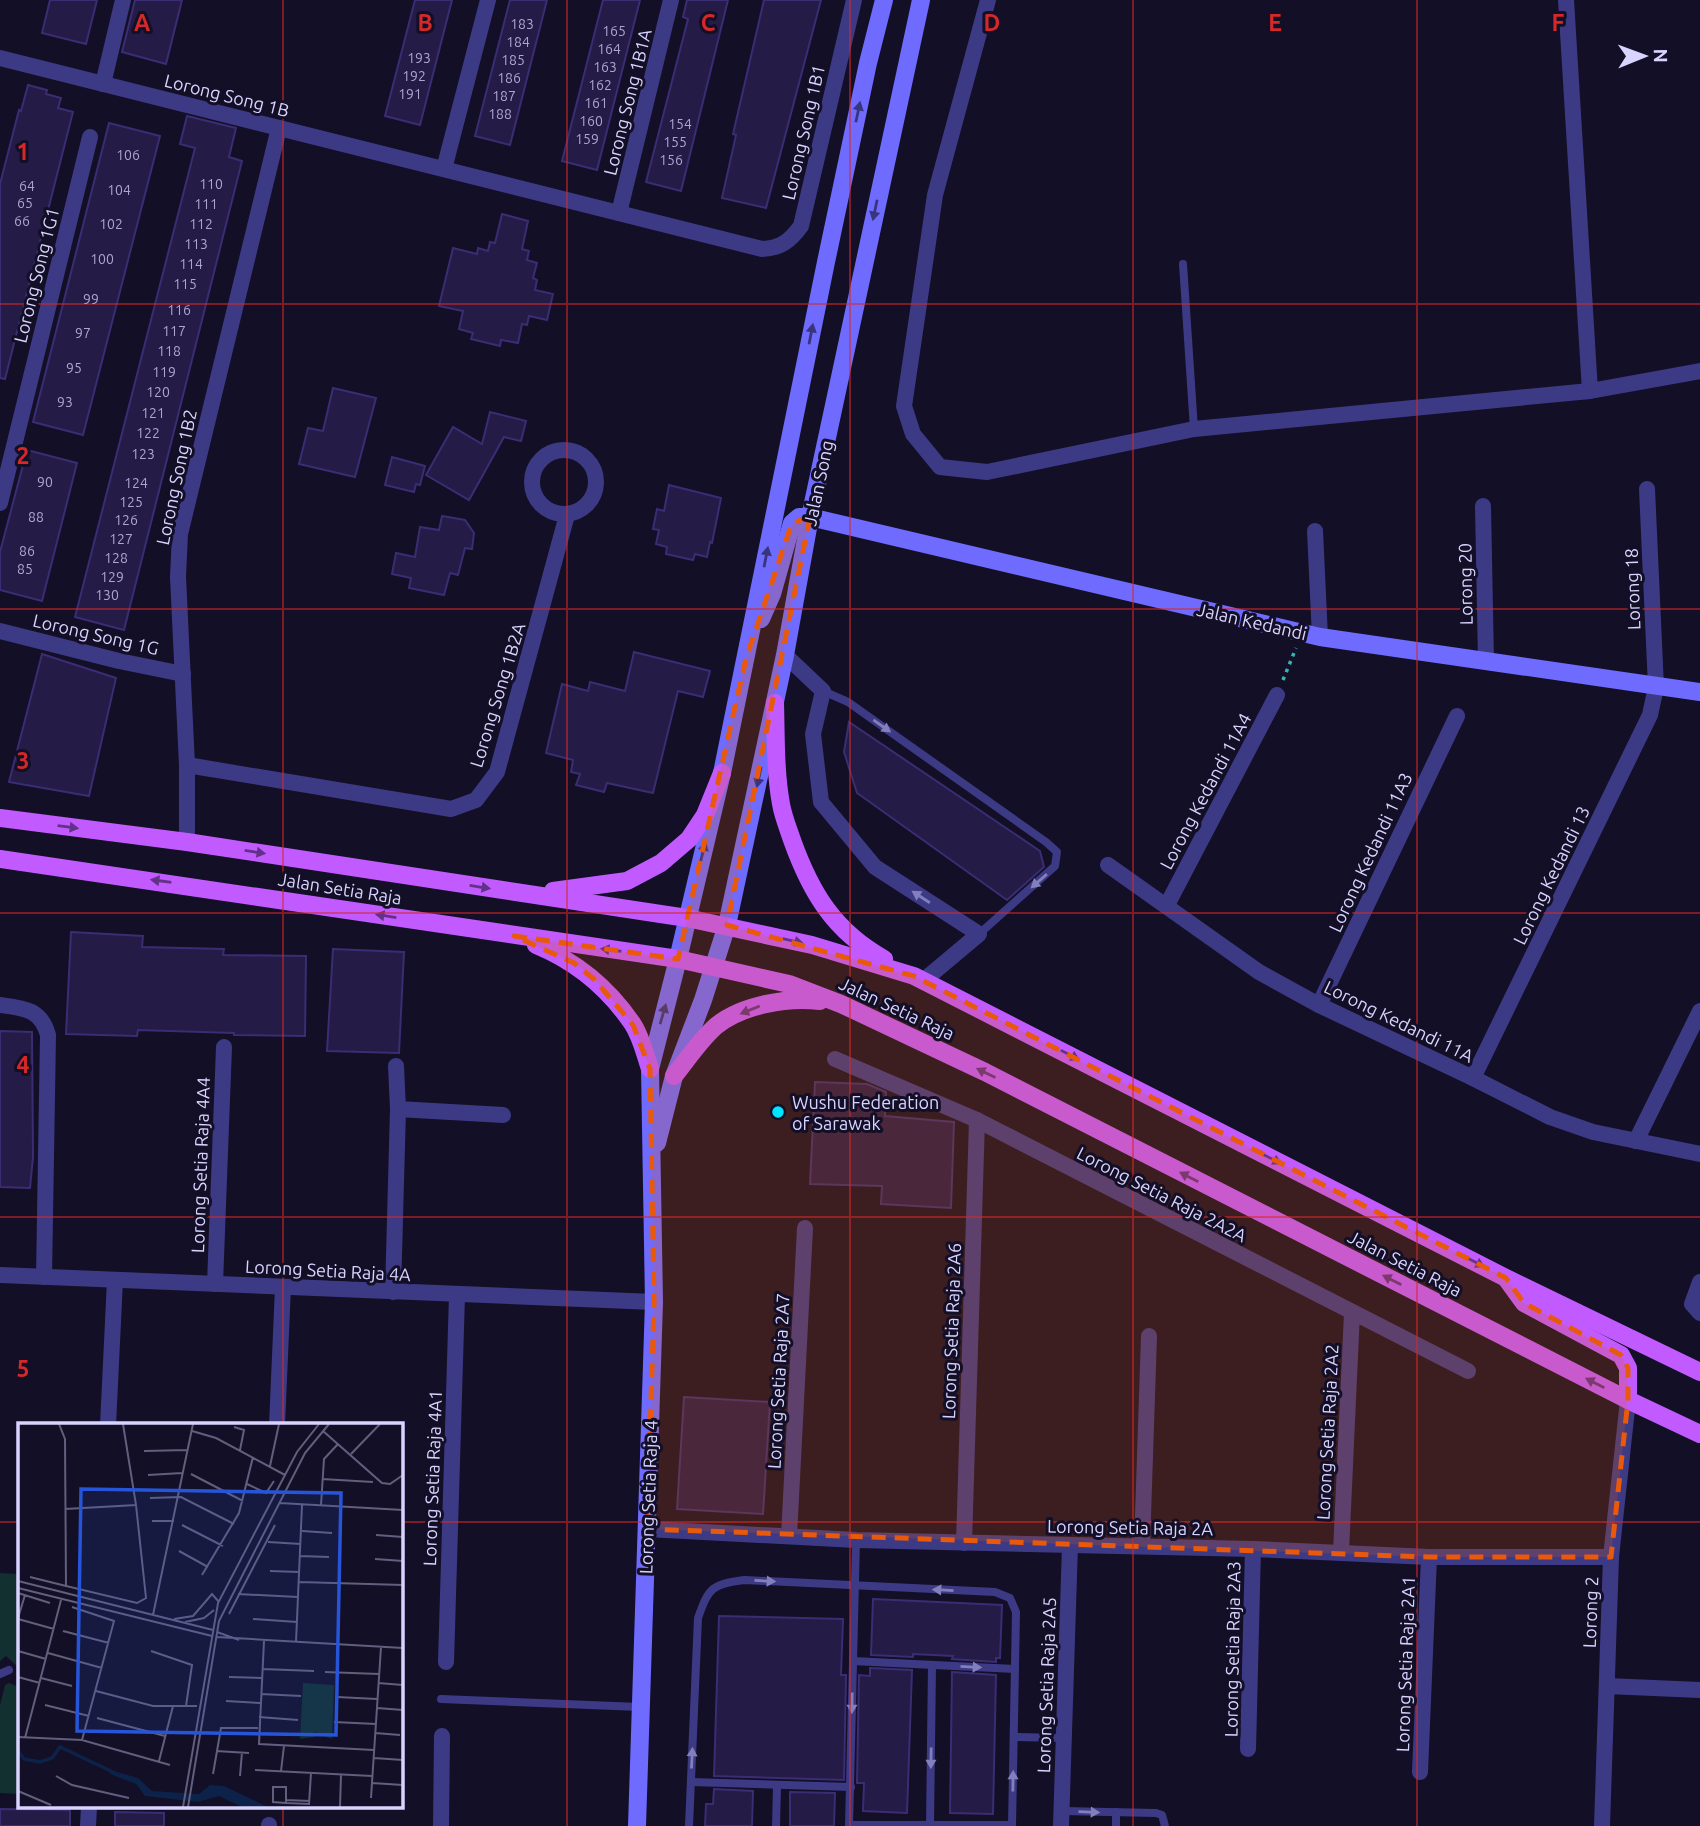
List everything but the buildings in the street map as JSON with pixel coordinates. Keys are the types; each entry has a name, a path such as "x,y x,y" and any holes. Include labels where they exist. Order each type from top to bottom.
{"main road":[{"name":"Jalan Song","path":"678,959 722,773 865,76 884,0"},
{"name":"Jalan Song","path":"715,966 727,925 775,703 810,517 920,0"},
{"path":"746,658 772,594 792,523 799,517 810,517"},
{"name":"Jalan Kedandi","path":"810,517 1320,637 1700,692"},
{"path":"775,703 777,776 781,807 805,878 832,917 860,946 919,978"},
{"path":"522,893 580,889 627,881 661,863 689,839 705,814 722,773"},
{"name":"Jalan Setia Raja","path":"0,818 187,842 687,918 812,945 919,978 1506,1278 1700,1372"},
{"name":"Jalan Setia Raja","path":"0,859 678,959 789,984 841,1003 985,1072 1628,1400 1700,1434"},
{"path":"514,936 574,963 594,980 633,1025 650,1069"},
{"name":"Lorong Setia Raja 4","path":"637,1826 654,1302 650,1069 678,959"},
{"name":"Lorong Setia Raja 4","path":"652,1167 674,1076 715,966"},
{"path":"674,1076 717,1025 752,1008 782,1001 841,1003"},
{"path":"1506,1278 1524,1303 1621,1354 1628,1368 1628,1400"}],"street":[{"path":"103,84 123,0"},
{"path":"444,169 488,0"},
{"name":"Lorong Song 1B1A","path":"619,213 671,0"},
{"name":"Lorong Song 1B1","path":"762,248 783,245 801,226 854,0"},
{"path":"988,0 935,195 904,406 913,434 940,467 987,472 1194,429 1590,391 1700,372"},
{"path":"1566,0 1590,391"},
{"name":"Lorong Song 1B","path":"0,58 762,248"},
{"name":"Lorong Song 1B2","path":"187,842 187,765 178,577 180,534 279,128"},
{"name":"Lorong Song 1G1","path":"0,503 90,137"},
{"path":"562,450 587,459 596,478 593,498 577,512 567,515 558,514 541,505 532,486 537,466 544,458 562,450"},
{"name":"Lorong 18","path":"1647,489 1656,687"},
{"name":"Lorong 20","path":"1483,506 1486,661"},
{"name":"Lorong Song 1B2A","path":"187,765 451,809 476,800 498,772 567,515"},
{"path":"1315,531 1320,637"},
{"name":"Lorong Song 1G","path":"0,631 119,662 183,674"},
{"path":"785,655 823,691 813,734 821,802 875,867 979,934 919,978"},
{"name":"Lorong Kedandi 13","path":"1473,1078 1650,715 1656,687"},
{"name":"Lorong Kedandi 11A4","path":"1167,905 1277,695"},
{"name":"Lorong Kedandi 11A3","path":"1319,1005 1457,716"},
{"name":"Lorong Kedandi 11A","path":"1108,865 1259,972 1319,1005 1550,1117 1592,1132 1700,1154"},
{"path":"0,1004 24,1008 38,1015 45,1023 48,1035 44,1277"},
{"path":"1636,1141 1700,1011"},
{"name":"Lorong Setia Raja 4A4","path":"215,1284 223,1047"},
{"name":"Lorong Setia Raja 2A2A","path":"835,1059 977,1120 1468,1371"},
{"path":"393,1293 398,1109 396,1066"},
{"path":"398,1109 503,1115"},
{"name":"Lorong Setia Raja 2A6","path":"964,1543 977,1120"},
{"name":"Lorong Setia Raja 2A7","path":"789,1536 805,1228"},
{"name":"Lorong Setia Raja 4A","path":"0,1275 654,1302"},
{"path":"108,1423 115,1280"},
{"path":"1700,1282 1692,1304 1700,1313"},
{"path":"276,1423 283,1287"},
{"name":"Lorong Setia Raja 4A1","path":"446,1662 457,1295"},
{"name":"Lorong Setia Raja 2A2","path":"1340,1552 1352,1313"},
{"path":"1142,1546 1149,1336"},
{"name":"Lorong 2","path":"1602,1826 1611,1557 1628,1400"},
{"name":"Lorong Setia Raja 2A","path":"647,1529 856,1540 1253,1549 1429,1557 1611,1557"},
{"name":"Lorong Setia Raja 2A5","path":"1062,1818 1070,1545"},
{"name":"Lorong Setia Raja 2A3","path":"1248,1749 1253,1549"},
{"name":"Lorong Setia Raja 2A1","path":"1420,1772 1429,1557"},
{"path":"1607,1686 1700,1690"},
{"path":"441,1826 442,1736"},
{"path":"89,1808 89,1826"}],"lane":[{"path":"1183,264 1194,429"},
{"path":"823,691 848,702 1057,852 1055,866 979,934"},
{"path":"689,1826 698,1618 707,1593 724,1583 746,1580 855,1586 995,1592 1010,1598 1016,1612 1012,1825 849,1825 855,1586 856,1540"},
{"path":"853,1661 1015,1669"},
{"path":"930,1825 932,1665"},
{"path":"0,1675 9,1670"},
{"path":"441,1699 640,1707"},
{"path":"1014,1737 1063,1738"},
{"path":"691,1782 850,1787"},
{"path":"776,1826 777,1786"},
{"path":"1062,1818 1116,1812 1156,1813 1162,1815 1165,1826"},
{"path":"1116,1812 1116,1826"}],"path":[{"path":"1277,695 1295,652"}],"highlighted area":[{"path":"810,517 727,925 914,976 1506,1278 1524,1303 1621,1355 1628,1368 1628,1400 1611,1557 1429,1557 647,1529 654,1302 650,1069 633,1025 595,980 574,963 514,936 678,959 746,658 792,523"}],"green space":[{"path":"0,1573 18,1574 18,1667 6,1656 0,1661"},
{"path":"9,1683 18,1687 18,1794 0,1793 0,1705 5,1685"}],"place":[{"name":"Wushu Federation of Sarawak","path":"778,1112"}]}
